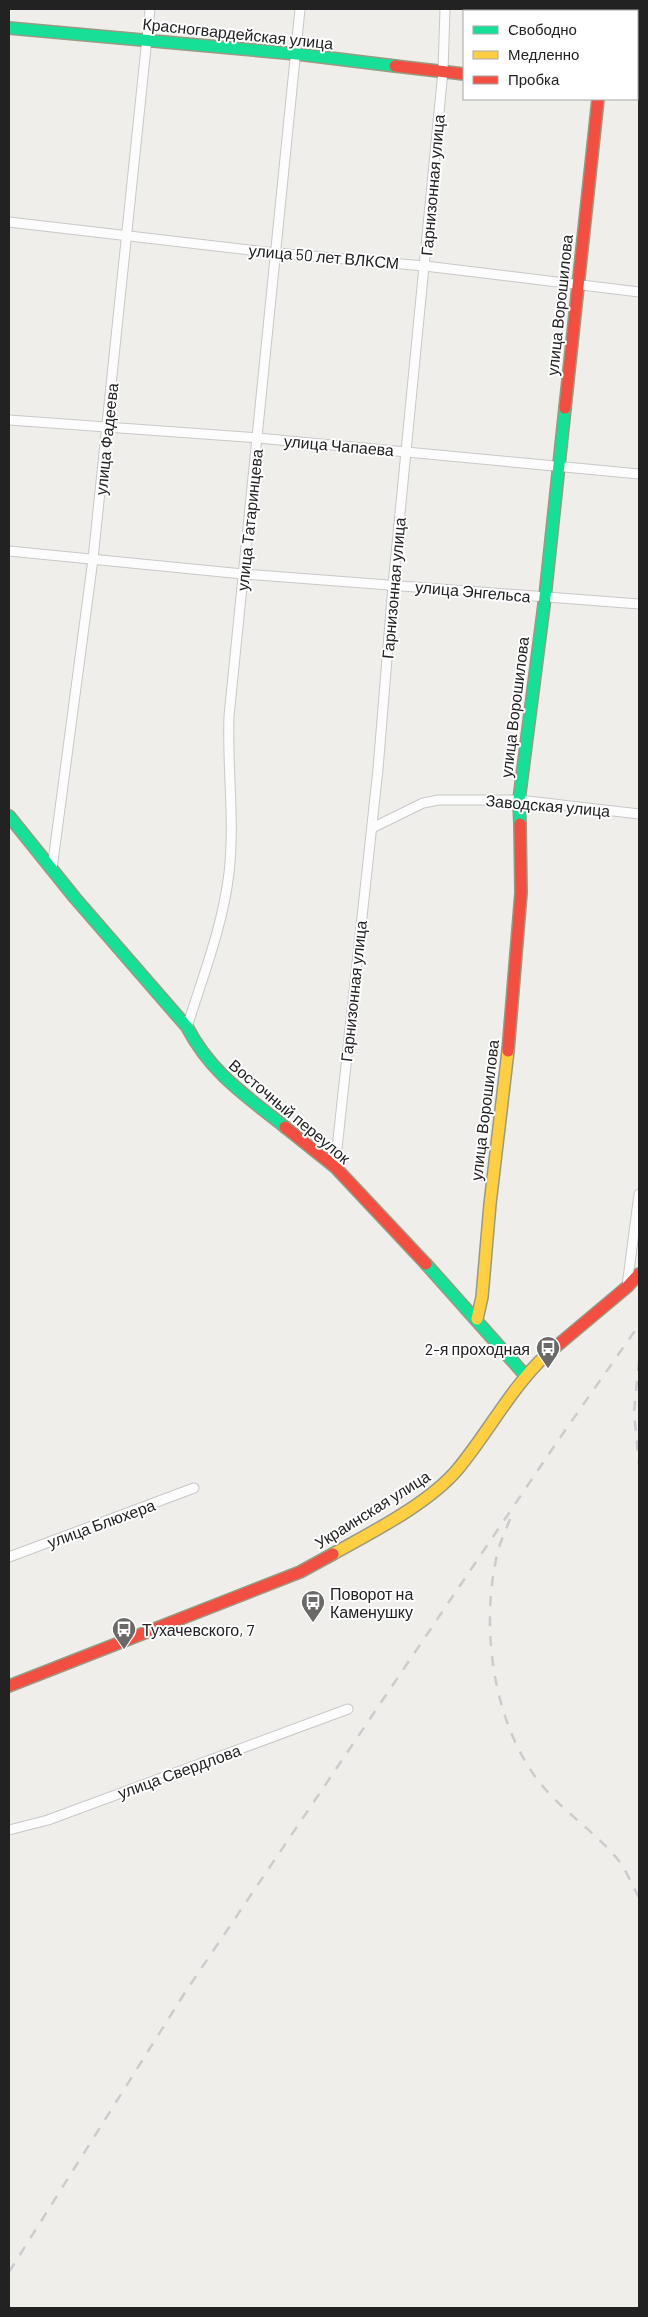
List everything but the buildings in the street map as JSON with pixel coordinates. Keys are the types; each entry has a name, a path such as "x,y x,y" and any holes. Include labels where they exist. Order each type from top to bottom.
{"street":[{"name":"улица Фадеева","path":"52,869 93,559 150,9"},
{"name":"улица Татаринцева","path":"187,1027 223,911 229,870 232,778 229,723 300,9"},
{"name":"Гарнизонная улица","path":"334,1167 372,828 405,451 443,72 445,9"},
{"name":"Красногвардейская улица","path":"9,28 297,54 463,74"},
{"name":"улица Ворошилова","path":"477,1319 482,1297 490,1204 514,986 521,893 519,800 560,465 577,285 598,100"},
{"name":"улица 50 лет ВЛКСМ","path":"9,222 276,253 425,266 639,292"},
{"name":"улица Чапаева","path":"9,420 258,438 560,465 639,474"},
{"name":"улица Энгельса","path":"9,551 243,574 639,604"},
{"name":"Заводская улица","path":"372,828 431,800 519,800 639,814"},
{"name":"Восточный переулок","path":"9,816 75,898 187,1027 202,1054 222,1077 334,1167 477,1319 525,1375"},
{"path":"627,1287 639,1194"},
{"name":"Украинская улица","path":"9,1686 300,1572 370,1533 446,1482 468,1456 525,1375 560,1342 627,1287 639,1274"},
{"name":"улица Блюхера","path":"9,1557 194,1488"},
{"name":"улица Свердлова","path":"9,1830 48,1820 348,1709"}],"railway":[{"path":"9,2272 186,1991 557,1442 639,1325"},
{"path":"639,1361 634,1412 639,1465"},
{"path":"510,1519 498,1551 492,1581 490,1612 495,1676 502,1707 513,1737 527,1765 553,1798 618,1859 639,1897"}],"traffic: fast":[{"path":"9,28 297,54 395,66"},
{"path":"520,824 519,800 545,597 565,408"},
{"path":"9,816 75,898 187,1027 207,1058 230,1082 285,1127"},
{"path":"426,1264 525,1375"}],"traffic: slow":[{"path":"477,1319 482,1297 490,1204 508,1051"},
{"path":"333,1554 415,1506 445,1482 468,1456 521,1382 546,1355"}],"traffic: jam":[{"path":"395,66 463,74"},
{"path":"565,408 598,100"},
{"path":"508,1051 521,893 520,824"},
{"path":"285,1127 335,1167 426,1264"},
{"path":"546,1355 627,1287 639,1274"},
{"path":"9,1686 300,1572 333,1554"}],"place":[{"name":"2-я проходная","path":"548,1369"},
{"name":"Поворот на Каменушку","path":"313,1623"},
{"name":"Тухачевского, 7","path":"124,1650"}]}
